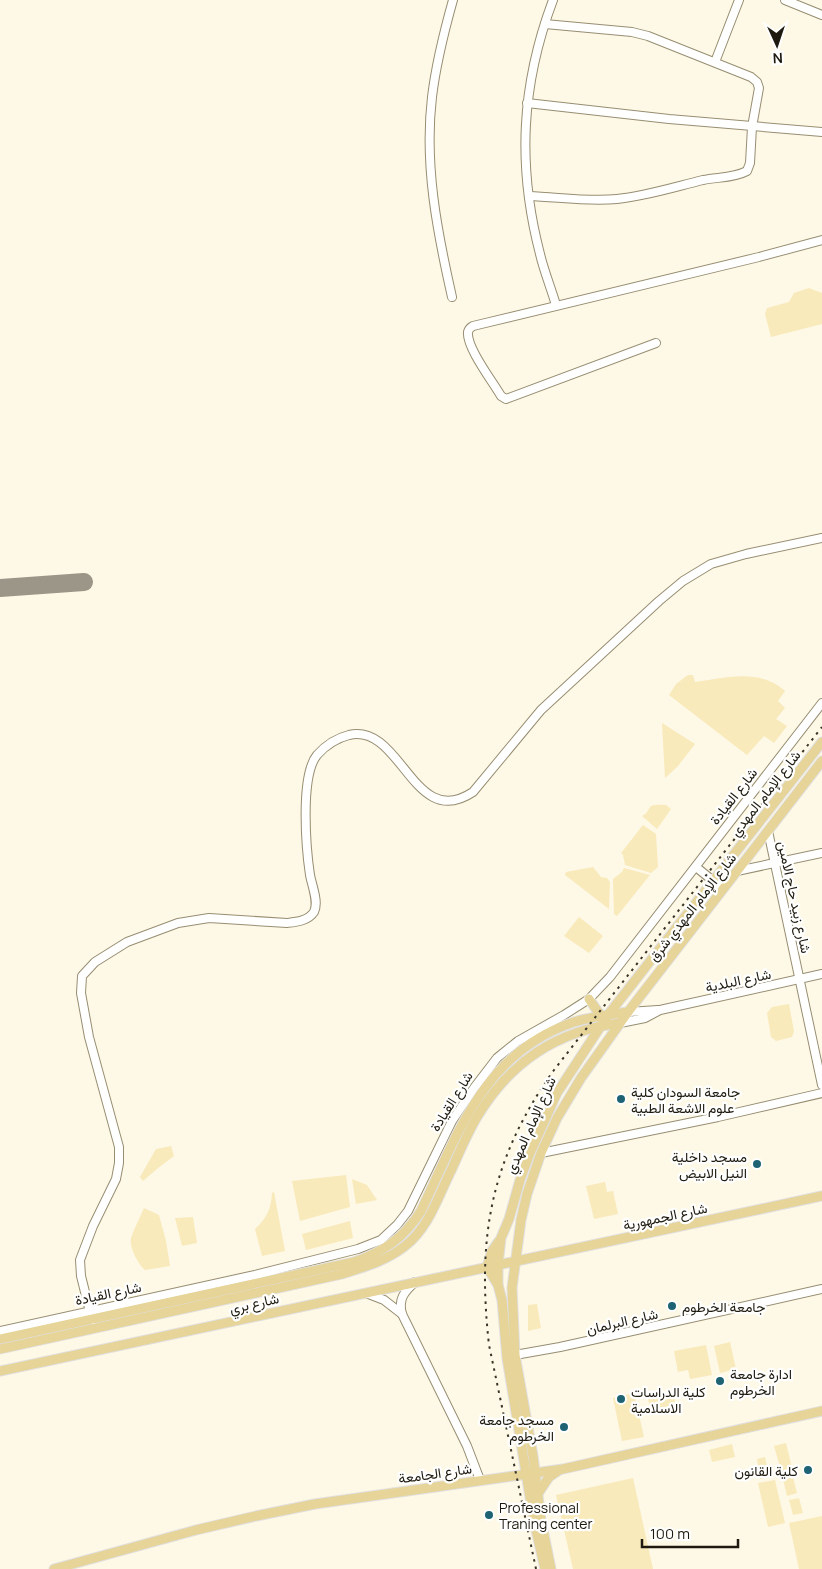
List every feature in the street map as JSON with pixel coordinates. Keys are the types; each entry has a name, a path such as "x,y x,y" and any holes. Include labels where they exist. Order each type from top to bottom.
{"main road":[{"name":"شارع الإمام المهدي","path":"551,1569 507,1358 502,1300 498,1285 501,1238 509,1219 520,1180 550,1109 571,1070 604,1019 822,742"},
{"name":"شارع الإمام المهدي شرق","path":"620,1023 822,761"},
{"path":"589,999 604,1019 628,1012"},
{"name":"شارع القيادة","path":"0,1339 91,1316 229,1286 354,1262 372,1256 387,1248 412,1226 467,1115 480,1094 507,1061 530,1044 555,1030 576,1022 604,1019 620,1023"},
{"name":"شارع القيادة","path":"0,1349 342,1274 371,1265 406,1246 418,1234 430,1216 476,1119 488,1099 502,1082 517,1066 537,1052 604,1019"},
{"name":"شارع الإمام المهدي","path":"545,1569 515,1355 512,1288 514,1262 527,1194 541,1153 557,1118 581,1078 620,1023"},
{"name":"شارع الجمهورية","path":"514,1262 822,1196"},
{"path":"498,1285 487,1267 492,1251 501,1238"},
{"name":"شارع بري","path":"0,1371 514,1262"},
{"name":"شارع الجامعة","path":"54,1569 196,1530 256,1516 315,1504 563,1469 822,1411"},
{"path":"537,1495 549,1477 563,1469"}],"street":[{"path":"452,297 434,204 430,163 430,130 432,98 438,64 453,0"},
{"path":"553,0 537,52 527,104 526,168 540,256 556,305"},
{"path":"715,62 739,0"},
{"path":"785,0 799,3 822,15"},
{"path":"529,196 597,200 618,199 741,174 747,170 750,163 752,126 759,88 757,82 751,77 648,36 632,32 545,24"},
{"path":"527,104 822,132"},
{"path":"656,343 506,399 501,396 471,347 468,333 469,329 473,326 822,240"},
{"path":"91,1316 81,1276 80,1260 93,1226 116,1178 119,1163 118,1147 89,1036 81,993 82,976 95,962 128,942 159,929 186,921 209,918 287,923 299,922 310,917 315,910 316,903 308,861 306,831 307,779 310,766 317,756 333,742 344,736 355,734 367,735 388,750 430,796 441,800 453,801 464,798 473,792 542,710 683,581 711,564 746,554 822,538"},
{"name":"شارع القيادة","path":"229,1286 369,1246 381,1240 397,1226 408,1211 452,1121 497,1058 518,1041 589,999 610,977 822,703"},
{"name":"شارع زبيد حاج الامين","path":"768,831 822,1085"},
{"path":"737,872 822,853"},
{"path":"696,867 723,889"},
{"name":"شارع البلدية","path":"660,1010 822,974"},
{"path":"628,1012 660,1010"},
{"path":"620,1023 645,1018 660,1010"},
{"path":"541,1153 718,1117 822,1093"},
{"path":"415,1282 403,1294 400,1304 402,1314 467,1446 480,1480"},
{"path":"229,1286 232,1299"},
{"name":"شارع البرلمان","path":"515,1355 560,1347 822,1289"},
{"path":"366,1292 384,1300 402,1314"},
{"name":"شارع القيادة","path":"0,1331 91,1316"}],"shaded area":[{"path":"809,288 822,293 822,324 771,337 765,314 767,308 789,302 794,293"},
{"path":"688,675 693,675 695,682 742,676 764,679 775,684 785,691 778,701 785,708 776,719 787,726 774,743 764,736 747,755 669,695 676,684"},
{"path":"662,723 695,744 678,766 665,778"},
{"path":"666,805 671,809 657,829 642,816 651,806"},
{"path":"643,825 656,834 658,867 651,873 625,865 621,853"},
{"path":"593,867 601,877 607,878 610,882 609,909 565,875 566,872"},
{"path":"624,868 650,875 617,916 614,914 613,879"},
{"path":"579,917 603,936 589,953 564,936"},
{"path":"789,1004 794,1031 792,1037 776,1041 771,1037 767,1013 772,1007"},
{"path":"171,1146 174,1156 143,1181 140,1177 156,1149"},
{"path":"346,1175 350,1207 300,1221 292,1181"},
{"path":"352,1179 367,1185 377,1200 356,1204"},
{"path":"605,1182 607,1192 613,1191 618,1214 594,1219 586,1186"},
{"path":"274,1192 285,1251 262,1256 255,1229 268,1213 272,1193"},
{"path":"144,1208 159,1215 170,1266 145,1270 135,1255 131,1246 131,1238"},
{"path":"193,1217 197,1243 182,1246 175,1218"},
{"path":"350,1221 353,1238 306,1250 302,1234"},
{"path":"537,1304 541,1328 528,1331 528,1305"},
{"path":"730,1342 736,1369 720,1373 714,1346"},
{"path":"706,1345 712,1375 690,1379 688,1370 678,1372 674,1351"},
{"path":"634,1393 644,1437 622,1441 613,1398"},
{"path":"674,1394 676,1408 651,1412 648,1399"},
{"path":"786,1443 793,1472 782,1474 774,1446"},
{"path":"732,1444 735,1457 712,1462 709,1450"},
{"path":"765,1457 769,1477 760,1479 757,1459"},
{"path":"793,1477 797,1493 787,1496 783,1479"},
{"path":"633,1478 653,1569 573,1569 556,1495"},
{"path":"775,1480 785,1523 768,1527 758,1483"},
{"path":"799,1498 803,1513 793,1515 789,1500"},
{"path":"822,1516 822,1569 799,1569 789,1523"}],"taxiway":[{"path":"0,588 84,582"}],"railway":[{"path":"536,1569 489,1345 485,1269 487,1234 502,1168 515,1136 532,1103 554,1070 822,727"}],"place":[{"name":"جامعة السودان كلية علوم الاشعة الطبية","path":"621,1099"},
{"name":"مسجد داخلية النيل الابيض","path":"757,1164"},
{"name":"جامعة الخرطوم","path":"672,1306"},
{"name":"ادارة جامعة الخرطوم","path":"720,1381"},
{"name":"كلية الدراسات الاسلامية","path":"621,1399"},
{"name":"مسجد جامعة الخرطوم","path":"564,1427"},
{"name":"كلية القانون","path":"808,1470"},
{"name":"Professional Traning center","path":"489,1515"}]}
